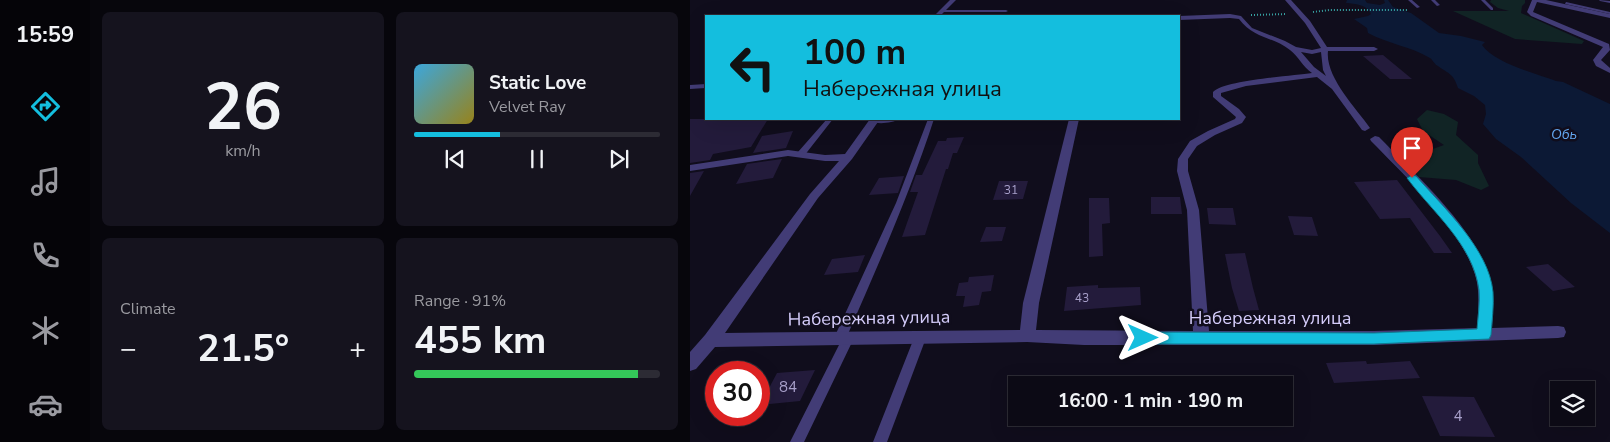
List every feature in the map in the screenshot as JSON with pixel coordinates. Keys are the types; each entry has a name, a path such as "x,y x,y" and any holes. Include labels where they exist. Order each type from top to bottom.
{"street":[{"path":"940,14 953,0"},
{"path":"1288,0 1308,22 1325,49 1324,55 1327,70 1335,87 1364,128"},
{"path":"1610,14 1536,0 1530,12 1533,15 1606,46 1607,49 1597,60 1599,64 1610,71"},
{"path":"1180,18 1235,16 1240,18 1257,32 1283,42 1294,50 1317,75 1335,87"},
{"path":"1294,50 1312,52 1325,49 1374,49"},
{"path":"1201,338 1193,210 1181,161 1193,143 1204,136 1239,121 1241,117 1236,110 1217,97 1217,92 1220,90 1246,84 1317,75"},
{"path":"690,364 711,340 814,196 848,157 875,120"},
{"path":"1027,336 1031,303 1074,120"},
{"path":"1375,139 1443,214 1471,251 1483,277 1486,292 1484,335"},
{"path":"690,168 766,156 801,154 825,158 848,157"},
{"name":"Набережная улица","path":"711,340 1027,336 1374,338 1558,332"}],"lane":[{"path":"1410,0 1418,7"},
{"path":"1432,0 1438,5"},
{"path":"1483,0 1492,8"},
{"path":"1563,4 1575,0"},
{"path":"1602,0 1610,2"},
{"path":"940,14 1006,11"},
{"path":"690,87 705,86"},
{"path":"801,154 829,120"},
{"path":"798,442 885,242 914,170 931,120"},
{"path":"880,442 920,338"}],"path":[{"path":"1356,10 1411,10"}],"green space":[{"path":"1491,0 1525,0 1521,13 1584,41 1582,44 1515,39 1453,11 1509,11 1498,8 1490,2"},
{"path":"1427,110 1444,114 1458,122 1456,135 1478,155 1478,163 1489,186 1481,190 1456,180 1419,177 1390,145 1413,144 1430,150 1444,145 1423,131 1417,119"}],"water":[{"name":"Обь","path":"1347,0 1365,0 1367,3 1380,5 1385,3 1384,0 1388,0 1393,7 1411,13 1439,33 1485,42 1482,45 1488,51 1505,62 1563,82 1610,104 1610,233 1571,203 1521,157 1496,139 1483,124 1486,114 1485,105 1474,96 1458,88 1452,77 1430,58 1368,33 1367,28 1354,19 1371,14 1367,8 1346,3"}],"building":[{"path":"1383,55 1412,79 1390,79 1363,56"},
{"path":"690,119 767,120 751,147 713,154 710,160 690,163"},
{"path":"793,131 786,148 753,153 762,136"},
{"path":"964,137 957,153 953,153 948,169 946,169 925,235 902,237 918,192 910,192 916,175 922,175 938,141 946,141 947,138"},
{"path":"782,159 773,178 736,184 747,164"},
{"path":"704,171 690,196 690,173"},
{"path":"904,176 898,193 869,195 879,178"},
{"path":"1397,180 1452,253 1434,253 1410,218 1380,219 1354,182"},
{"path":"999,181 1028,181 1023,199 993,200"},
{"path":"1151,197 1180,197 1182,214 1151,214"},
{"path":"1089,198 1109,198 1110,223 1102,224 1103,256 1089,257"},
{"path":"1207,208 1233,208 1236,225 1209,224"},
{"path":"1288,216 1312,217 1318,236 1294,235"},
{"path":"986,227 1006,227 1002,241 980,242"},
{"path":"1245,253 1259,310 1239,311 1232,288 1225,254"},
{"path":"865,255 858,272 824,275 832,259"},
{"path":"1548,264 1575,287 1553,291 1526,267"},
{"path":"994,275 991,291 982,292 979,305 963,307 965,296 956,296 959,283 968,282 969,277"},
{"path":"1098,285 1098,288 1140,287 1141,305 1064,311 1067,287"},
{"path":"1366,361 1367,364 1410,361 1420,378 1334,383 1326,363"},
{"path":"815,370 800,401 770,404 770,386 777,373"},
{"path":"1422,396 1474,397 1495,437 1440,436"}],"route":[{"path":"1143,338 1374,338 1484,335 1486,292 1483,277 1475,258 1467,244 1412,178"}]}
